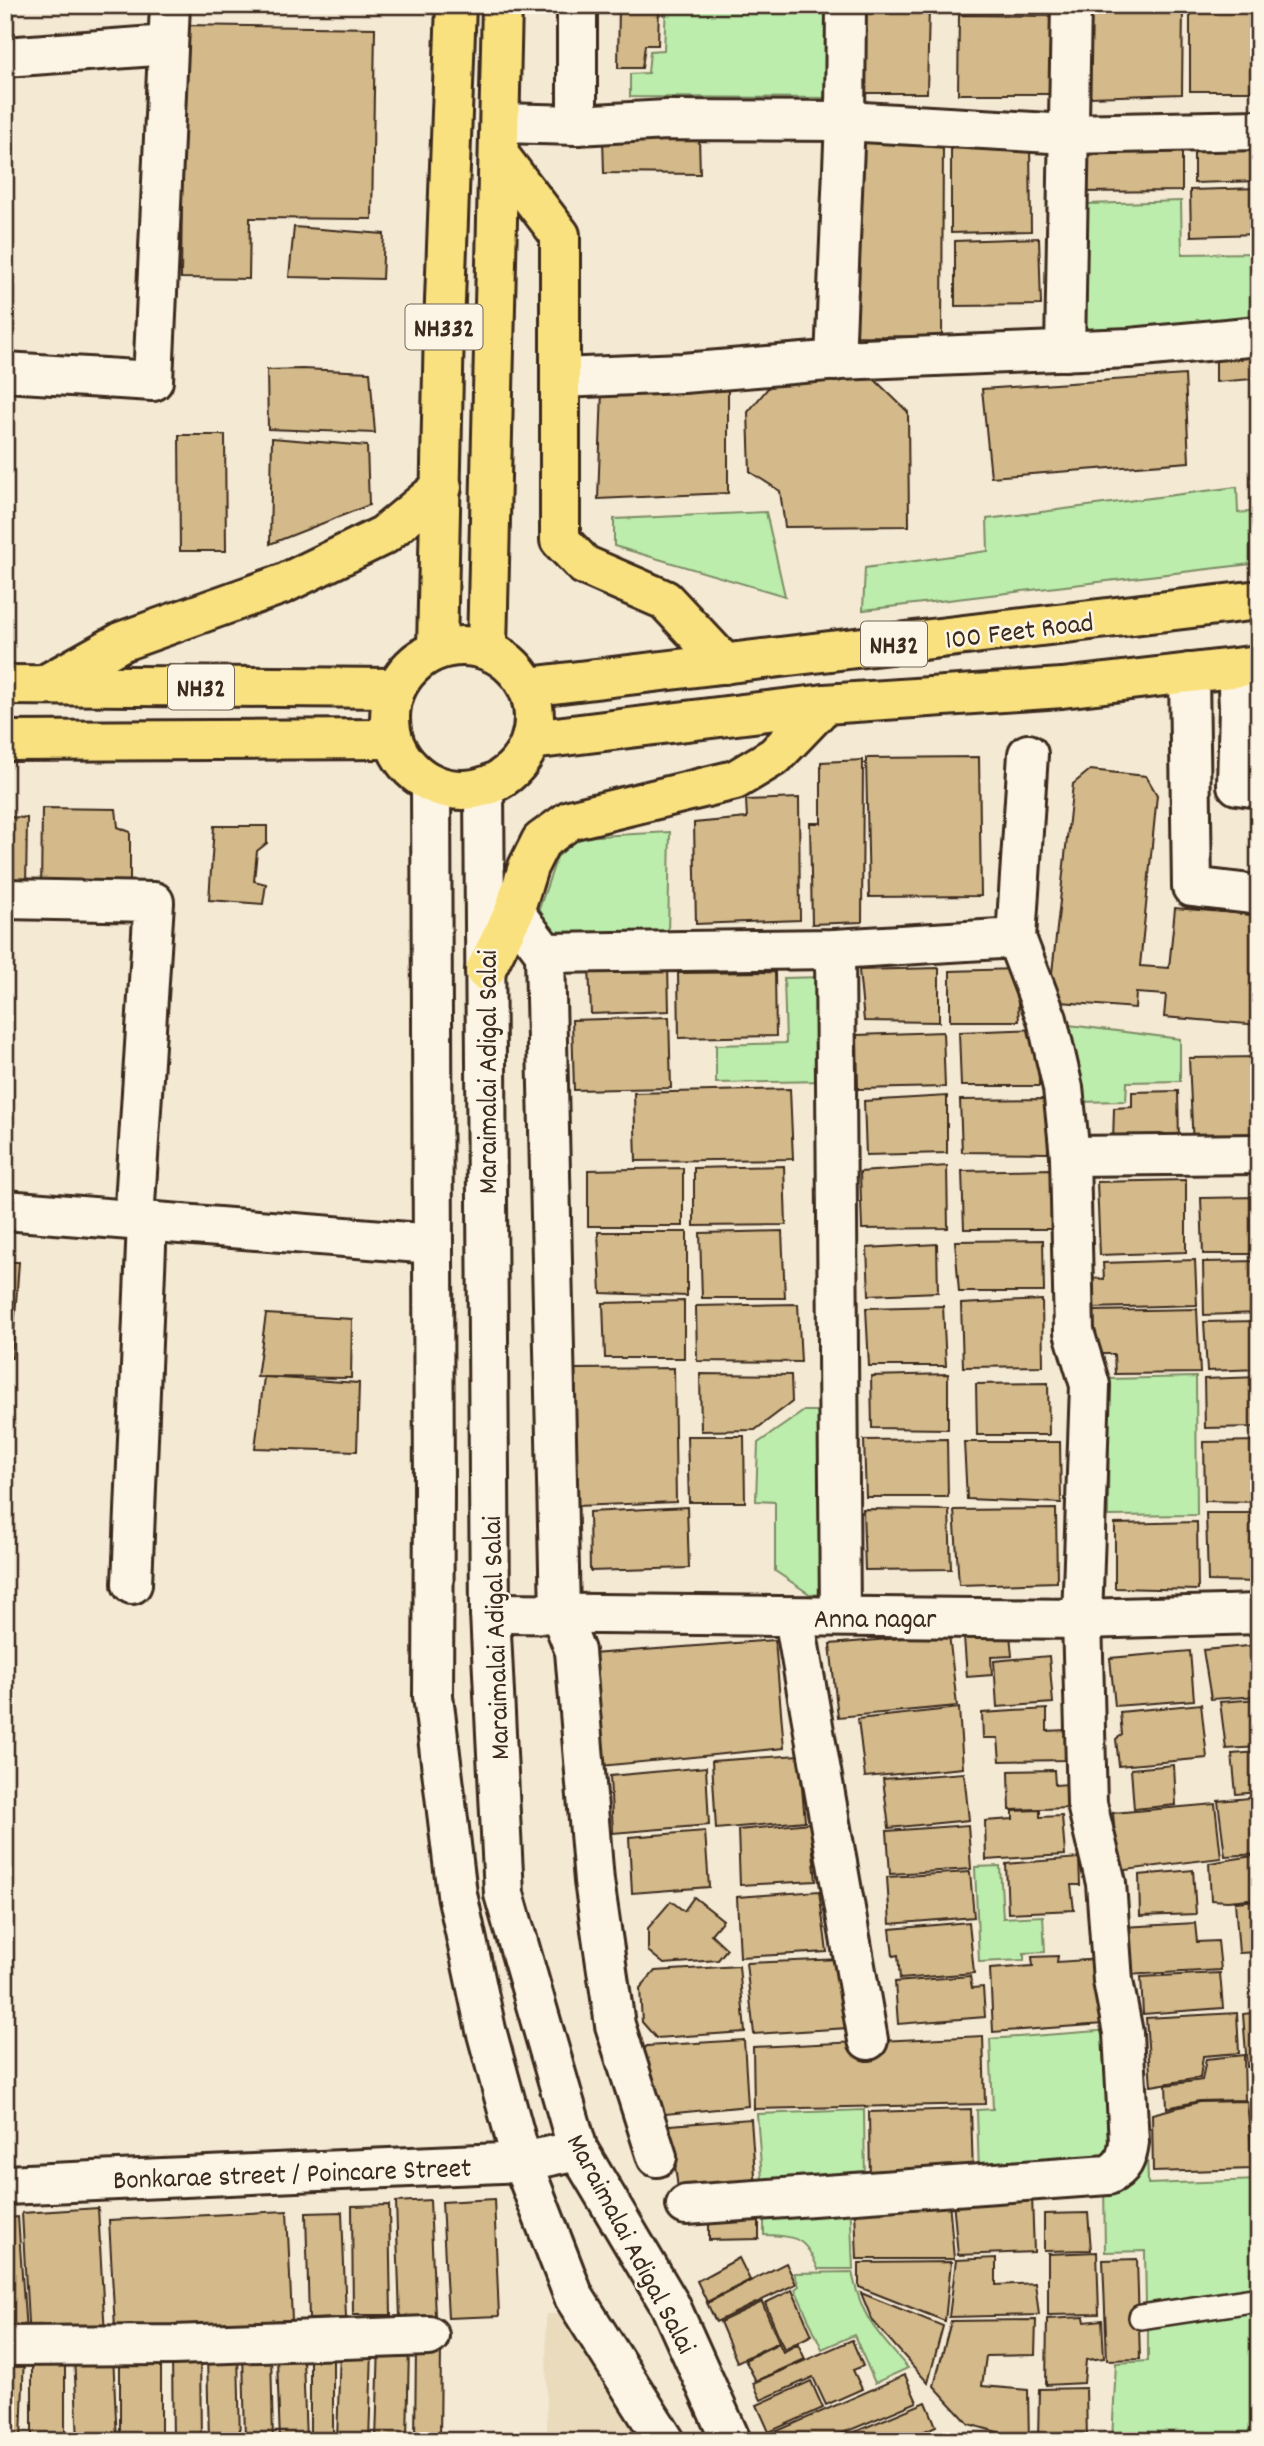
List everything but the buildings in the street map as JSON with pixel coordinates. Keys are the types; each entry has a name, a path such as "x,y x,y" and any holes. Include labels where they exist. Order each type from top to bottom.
{"highway":[{"name":"NH332","path":"437,649 444,327 456,5"},
{"name":"NH332","path":"487,649 502,5"},
{"path":"499,139 561,235 560,540 584,565 665,600 725,664"},
{"path":"44,685 122,641 283,584 384,535 442,487"},
{"name":"100 Feet Road","path":"528,687 1259,600"},
{"path":"453,645 471,645 487,649 511,664 528,687 533,704 531,740 513,769 500,780 484,787 467,791 448,789 431,783 414,772 401,757 393,739 391,713 396,688 413,665 437,649 453,645"},
{"name":"100 Feet Road","path":"531,740 825,704 1062,688 1248,667"},
{"name":"NH32","path":"5,685 396,688"},
{"path":"485,971 514,912 528,867 541,841 570,820 735,780 775,756 825,704"},
{"name":"NH32","path":"5,741 393,739"}],"street":[{"path":"5,372 153,381 170,5"},
{"path":"576,125 577,5"},
{"path":"835,361 845,121 846,5"},
{"path":"1065,351 1071,5"},
{"path":"5,57 168,45"},
{"path":"499,139 576,125 667,120 845,121 1068,134 1259,130"},
{"path":"560,378 683,373 835,361 1130,348 1259,336"},
{"path":"1248,667 1239,707 1237,785 1259,788"},
{"path":"1188,673 1192,887 1259,895"},
{"path":"686,2205 1108,2175 1119,2169 1128,2155 1123,2033 1113,1981 1106,1883 1087,1804 1082,1619 1090,1385 1074,1332 1070,1156 1063,1088 1047,1019 1016,938 1028,754"},
{"name":"Maraimalai Adigal Salai","path":"431,783 433,1696 457,1894 486,2030 522,2162 574,2297 665,2441"},
{"name":"Maraimalai Adigal Salai","path":"484,787 490,1613 504,1894 578,2150 670,2305 731,2441"},
{"path":"5,899 154,902 140,1221 132,1584"},
{"path":"514,912 545,953 560,1613 575,1651 594,1881 615,2025 657,2157"},
{"path":"545,953 835,949 1016,938"},
{"path":"835,949 840,1616"},
{"path":"1070,1156 1259,1154"},
{"path":"5,1210 433,1244"},
{"name":"Anna nagar","path":"490,1613 1082,1619 1259,1614"},
{"path":"794,1617 868,2040"},
{"name":"Bonkarae street / Poincare Street","path":"5,2185 522,2162 578,2150"},
{"path":"5,2346 173,2345 429,2336"}],"lane":[{"path":"1141,2316 1259,2299"}],"shaded area":[{"path":"546,2314 598,2314 649,2441 547,2441"}],"green space":[{"path":"666,5 831,5 833,98 630,97 630,74 648,73 650,51 664,50"},
{"path":"1181,201 1182,254 1259,253 1259,331 1085,342 1087,204"},
{"path":"1237,487 1238,513 1259,511 1259,563 863,610 865,568 988,551 987,519"},
{"path":"766,512 785,596 614,546 614,519"},
{"path":"670,832 668,934 553,937 539,909 557,857 580,837"},
{"path":"824,977 827,1081 716,1083 716,1045 786,1043 784,978"},
{"path":"1061,1024 1180,1039 1180,1081 1127,1082 1126,1101 1076,1102"},
{"path":"1196,1377 1197,1515 1108,1516 1109,1379"},
{"path":"804,1411 829,1411 832,1593 811,1595 775,1571 775,1502 756,1501 758,1443"},
{"path":"1000,1866 1003,1918 1043,1916 1045,1952 1024,1953 1024,1960 979,1962 975,1867"},
{"path":"1111,2030 1116,2155 979,2174 977,2110 993,2109 990,2039"},
{"path":"864,2110 865,2184 763,2192 757,2114"},
{"path":"1147,2147 1148,2184 1259,2180 1259,2226 1256,2227 1259,2291 1146,2305 1145,2251 1105,2252 1104,2185"},
{"path":"850,2198 853,2269 818,2269 809,2251 799,2241 785,2236 764,2235 764,2204"},
{"path":"852,2272 861,2302 872,2325 908,2368 875,2383 854,2335 822,2349 795,2289 799,2286 794,2273"},
{"path":"1259,2310 1259,2441 1112,2441 1116,2363 1148,2361 1148,2324"}]}
